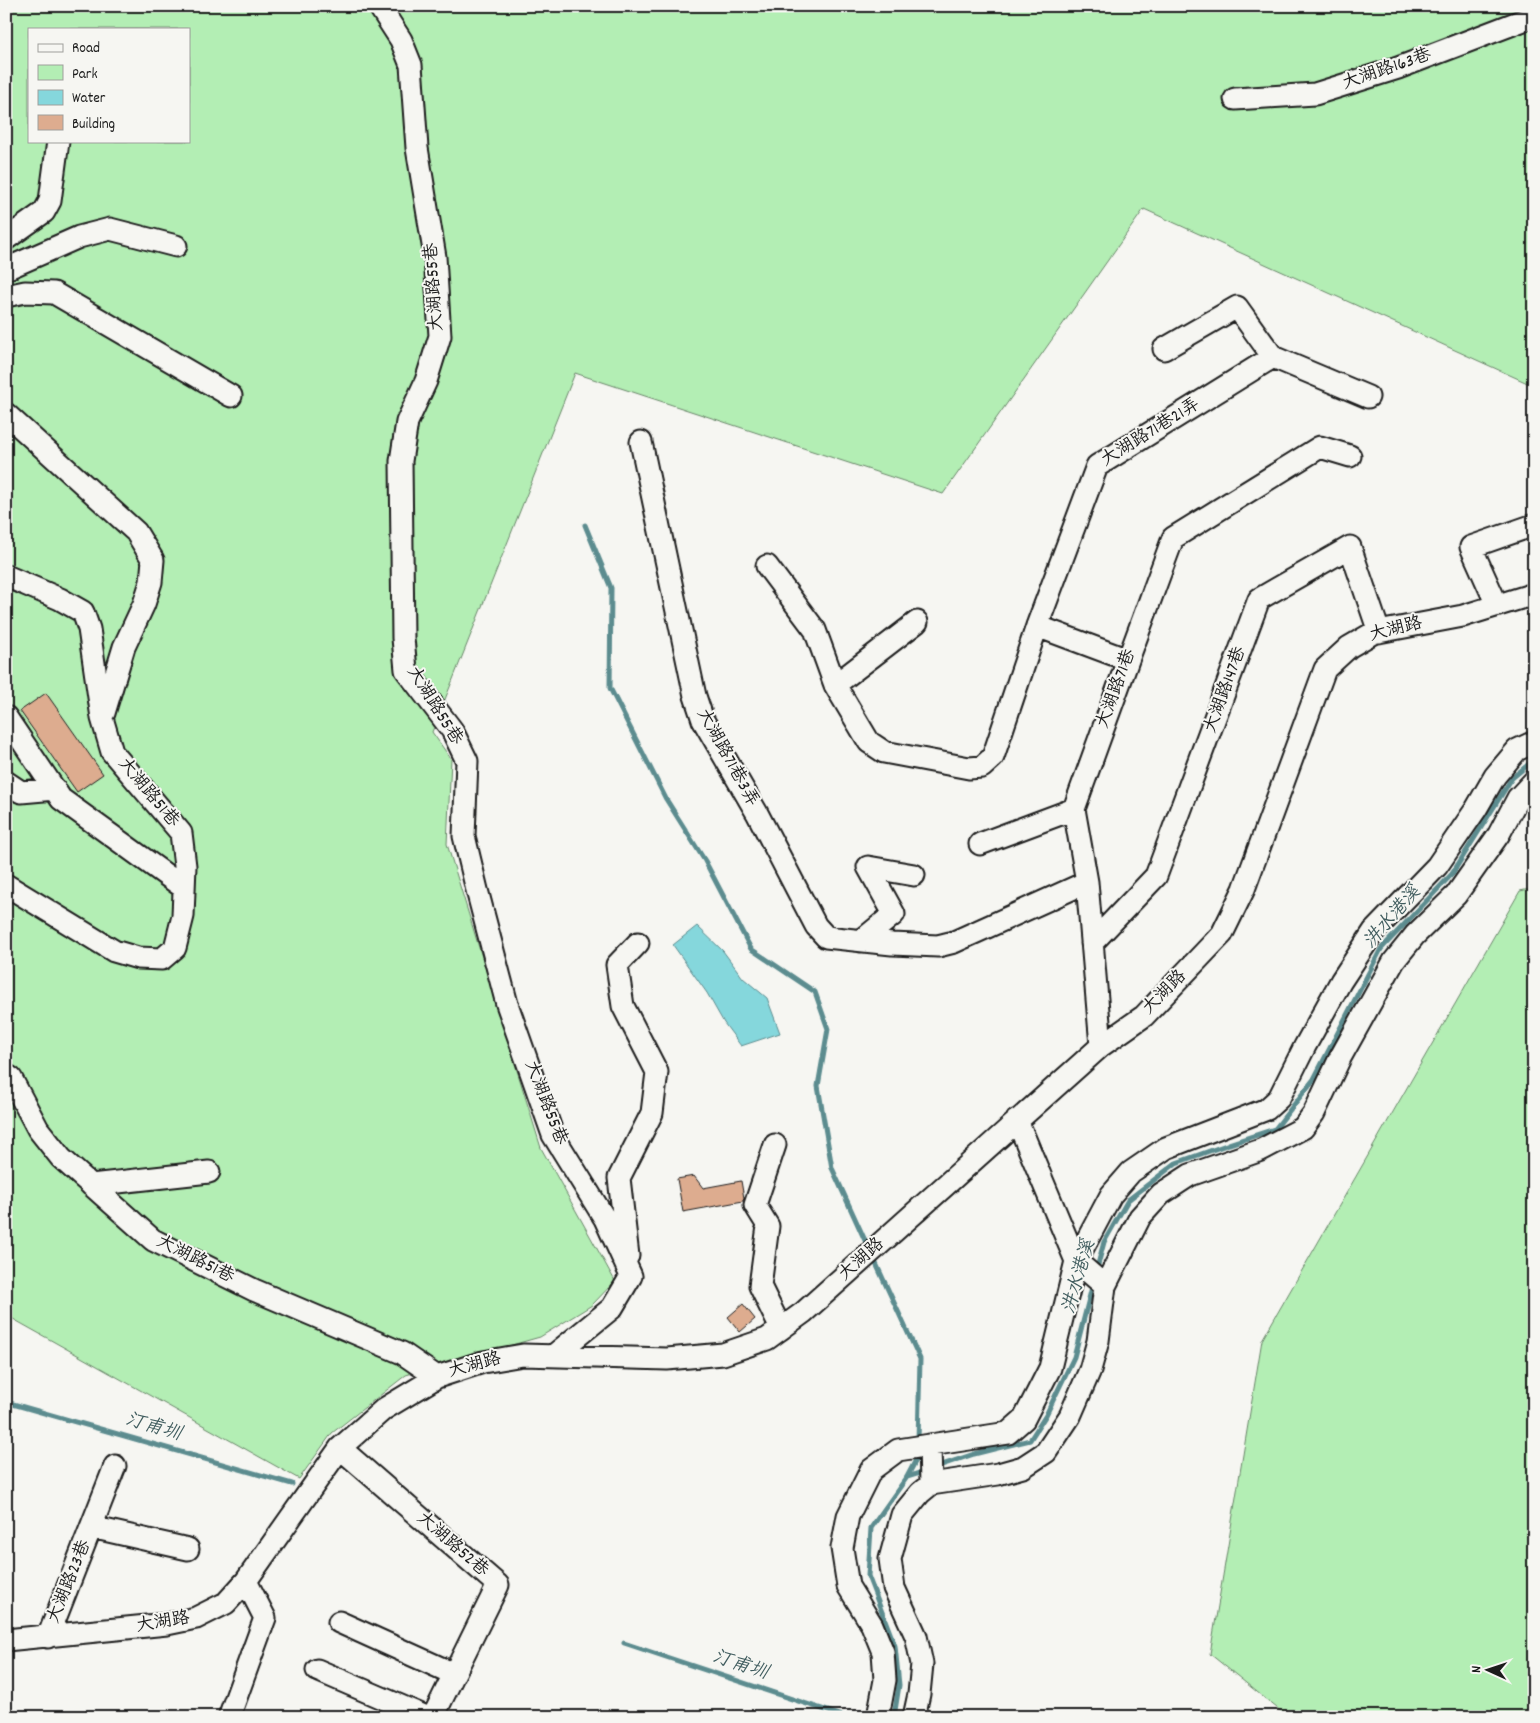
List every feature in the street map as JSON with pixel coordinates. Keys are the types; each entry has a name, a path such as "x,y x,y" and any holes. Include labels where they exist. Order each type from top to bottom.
{"street":[{"name":"大湖路55巷","path":"378,6 401,40 410,65 417,148 435,257 440,336 426,381 407,422 401,462 402,638 406,670 452,730 467,761 464,836 476,890 507,1004 553,1135 605,1219 631,1276"},
{"name":"大湖路163巷","path":"1235,99 1315,94 1398,68 1534,16"},
{"path":"6,239 44,212 50,201 58,142"},
{"path":"6,269 79,238 110,229 176,246"},
{"path":"6,296 25,292 54,293 231,396"},
{"path":"1164,349 1237,307 1273,357 1368,397"},
{"name":"大湖路71巷21弄","path":"767,566 815,630 835,685 869,742 884,752 969,768 982,767 993,757 1037,626 1097,466 1273,357"},
{"path":"6,414 136,532 153,560 152,582 124,647 102,718"},
{"name":"大湖路71巷3弄","path":"641,442 695,696 703,720 757,813 816,926 826,937 892,944 938,946 954,942 1087,882"},
{"name":"大湖路71巷","path":"1074,808 1172,538 1320,446 1350,456"},
{"path":"1497,605 1471,547 1534,525"},
{"name":"大湖路147巷","path":"1092,943 1156,876 1259,599 1350,547 1379,632"},
{"name":"大湖路51巷","path":"6,576 83,612 89,629 102,718 112,752 181,833 185,866 184,888 182,916 175,948 162,959 138,958 114,951 6,885"},
{"name":"大湖路","path":"6,1640 167,1624 196,1618 226,1603 246,1581 340,1448 384,1409 437,1377 482,1362 523,1355 667,1359 723,1354 767,1339 804,1312 1101,1046 1144,1016 1222,934 1244,889 1325,669 1349,647 1373,633 1463,616 1534,594"},
{"path":"835,685 917,622"},
{"path":"1037,626 1128,660"},
{"path":"6,717 61,799 184,888"},
{"path":"878,1717 886,1680 883,1652 872,1625 848,1586 842,1548 848,1516 871,1470 898,1450 1008,1433 1024,1419 1050,1368 1076,1261 1111,1195 1131,1172 1166,1148 1267,1109 1280,1098 1305,1046 1341,981 1374,931 1437,866 1476,809 1495,776 1517,750 1534,742"},
{"path":"914,1717 920,1694 922,1664 916,1636 894,1588 890,1559 902,1515 920,1493 931,1484 998,1474 1023,1467 1046,1452 1070,1416 1090,1370 1098,1341 1105,1286 1140,1216 1161,1194 1190,1175 1261,1150 1303,1128 1314,1112 1340,1058 1394,961 1415,935 1456,894 1499,834 1518,798 1534,781"},
{"path":"6,782 21,792 55,789"},
{"path":"980,844 1074,808 1087,882 1101,1046"},
{"path":"861,941 894,914 868,867 914,875"},
{"path":"553,1356 612,1308 631,1276 620,1178 652,1113 657,1072 622,1006 617,965 638,943"},
{"name":"大湖路51巷","path":"6,1075 11,1078 38,1129 61,1158 153,1240 254,1290 402,1353 437,1377"},
{"path":"1017,1120 1076,1261 1105,1286"},
{"path":"775,1145 756,1205 768,1226 760,1286 781,1329"},
{"path":"91,1185 209,1172"},
{"path":"930,1446 931,1484"},
{"name":"大湖路52巷","path":"340,1448 498,1585 433,1717"},
{"name":"大湖路23巷","path":"48,1637 115,1466"},
{"name":"大湖路23巷","path":"91,1527 188,1549"},
{"path":"229,1717 265,1618 246,1581"},
{"path":"338,1622 454,1674"},
{"path":"316,1670 426,1717"}],"green space":[{"path":"6,6 1534,6 1534,386 1144,209 943,494 575,373 432,732 451,759 447,844 541,1148 615,1281 592,1305 540,1337 406,1375 332,1433 299,1479 6,1315"},
{"path":"1534,888 1534,1717 1288,1717 1210,1654 1262,1340 1520,891"}],"water":[{"path":"697,926 723,951 743,978 767,998 780,1033 741,1046 673,945"}],"building":[{"path":"46,693 103,774 77,792 20,711"},
{"path":"694,1176 703,1188 741,1181 743,1201 683,1212 677,1179"},
{"path":"743,1304 755,1319 740,1332 728,1317"}],"waterway":[{"path":"585,525 611,588 610,688 666,799 705,861 751,949 815,992 828,1029 818,1086 832,1168 868,1247"},
{"name":"汫水港溪","path":"1096,1272 1104,1242 1128,1200 1176,1163 1275,1129 1314,1079 1381,949 1452,874 1512,778 1534,760"},
{"path":"873,1257 920,1359 918,1441"},
{"name":"汫水港溪","path":"936,1467 974,1454 1030,1440 1046,1415 1074,1357 1093,1283"},
{"name":"汀甫圳","path":"6,1402 292,1484"},
{"path":"907,1477 917,1458 918,1452"},
{"name":"汫水港溪","path":"894,1717 899,1685 895,1646 868,1576 871,1528 907,1477 926,1471"},
{"name":"汀甫圳","path":"624,1643 846,1717"}]}
